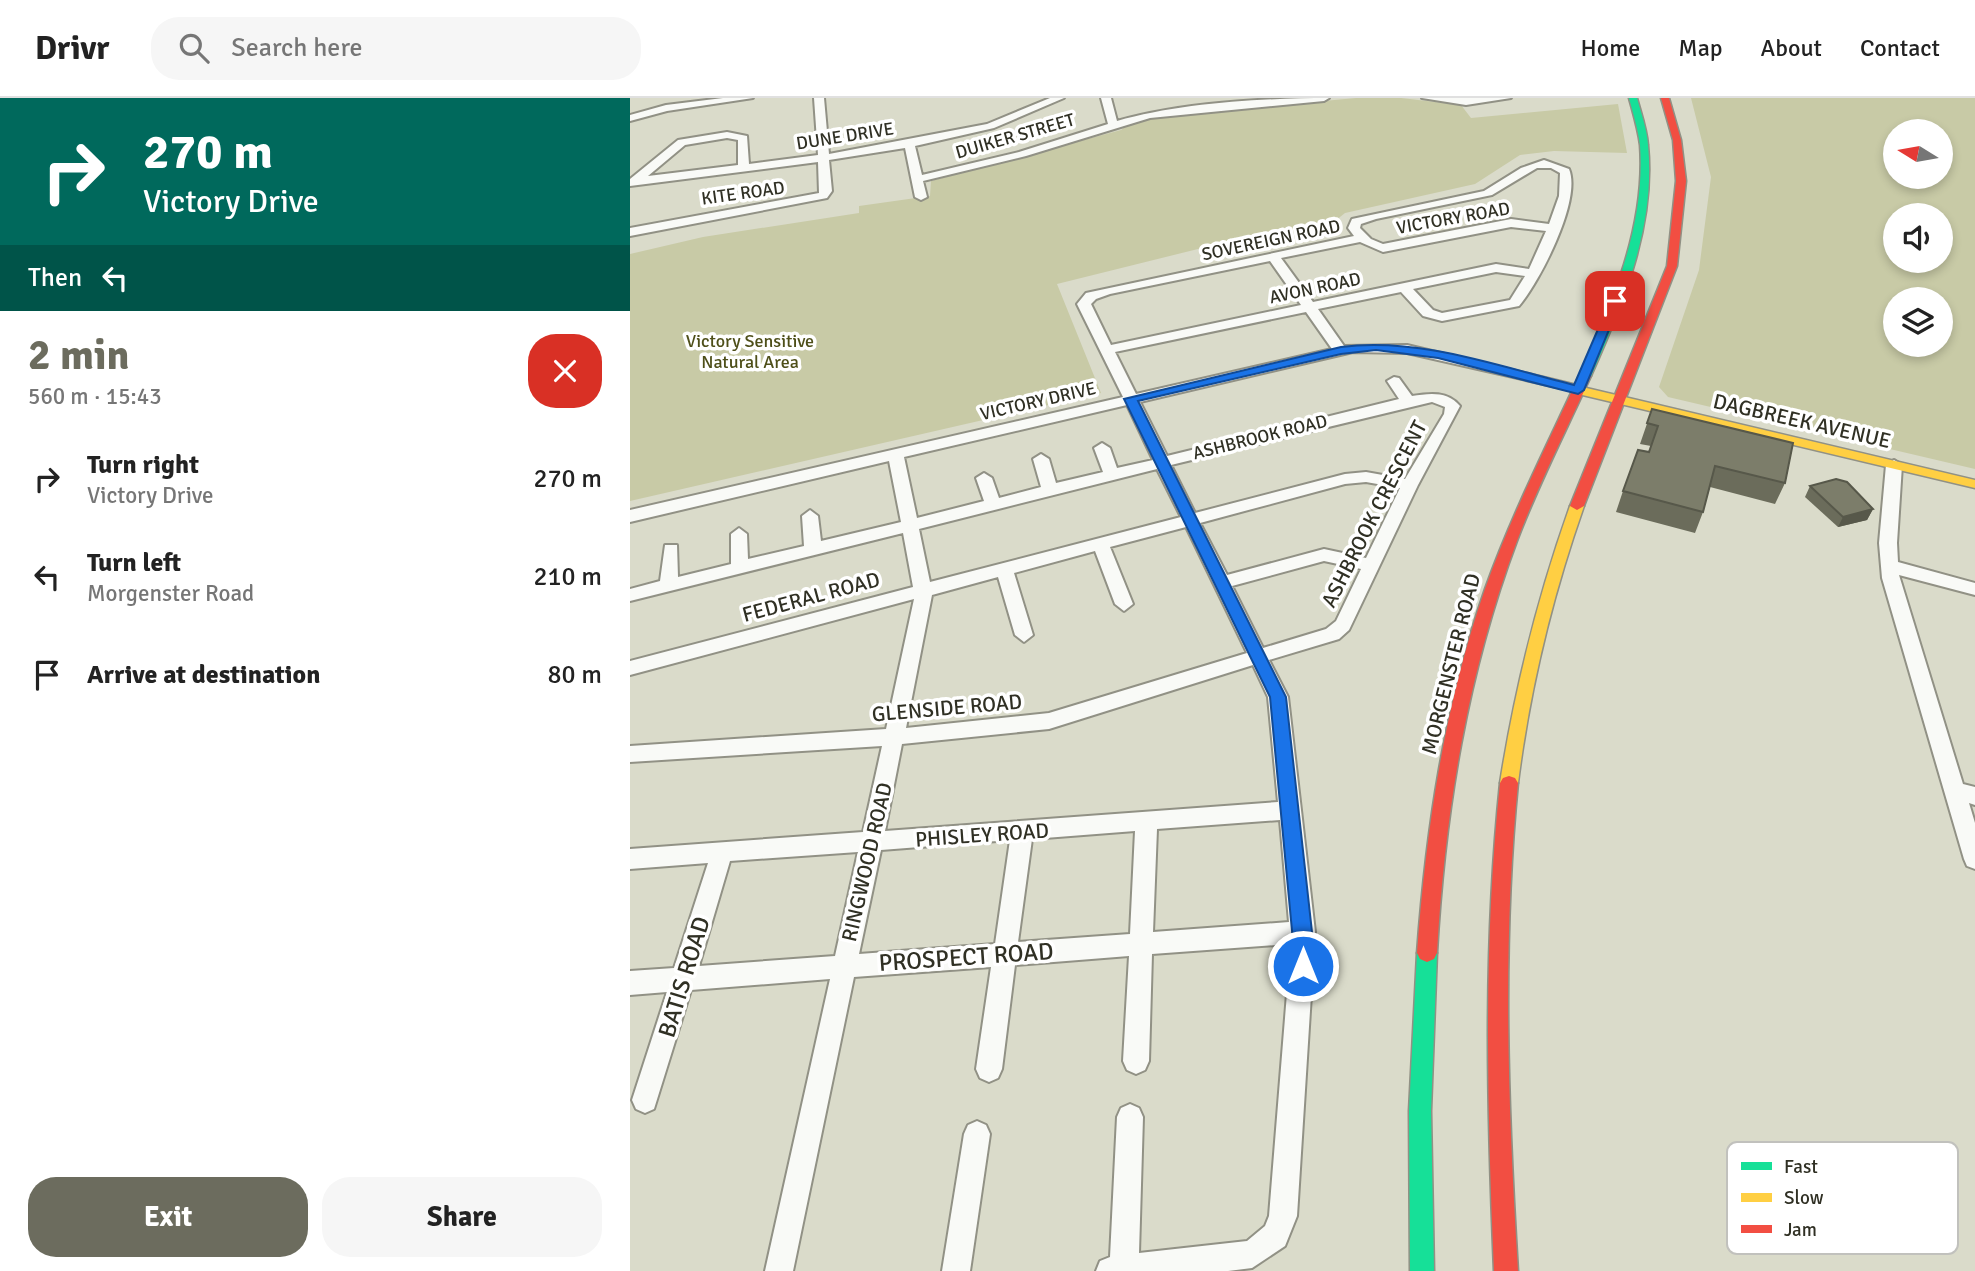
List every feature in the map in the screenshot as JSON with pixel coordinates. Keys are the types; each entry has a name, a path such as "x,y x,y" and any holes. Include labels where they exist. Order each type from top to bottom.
{"main road":[{"name":"MORGENSTER ROAD","path":"1422,1271 1419,1088 1425,959 1445,774 1472,654 1503,553 1578,390 1626,276 1643,213 1646,150 1633,98"},
{"path":"1506,1271 1499,1101 1499,939 1507,812 1516,732 1531,660 1554,573 1672,266 1679,229 1681,168 1676,134 1665,98"},
{"name":"DAGBREEK AVENUE","path":"1578,390 1975,484"}],"street":[{"path":"630,118 666,108 746,98"},
{"path":"819,98 824,158"},
{"name":"DUNE DRIVE","path":"631,184 909,144 990,126 1059,98"},
{"path":"1106,98 1113,125"},
{"name":"DUIKER STREET","path":"918,179 1023,154 1113,125 1201,104 1324,98"},
{"path":"1427,98 1506,98"},
{"path":"631,184 682,142 727,135 743,138 744,169"},
{"path":"909,144 921,197"},
{"name":"KITE ROAD","path":"630,232 698,217 823,197 827,191 824,158"},
{"name":"SOVEREIGN ROAD","path":"1106,350 1085,309 1085,301 1107,291 1362,238 1354,228 1360,220 1485,194 1532,165 1556,166 1564,171 1563,202 1552,228"},
{"name":"VICTORY ROAD","path":"1362,238 1371,246 1384,248 1511,223 1552,228"},
{"path":"1403,286 1428,313 1450,318 1514,303 1527,287 1552,228"},
{"path":"1274,257 1341,351"},
{"name":"AVON ROAD","path":"1106,350 1496,268 1532,273"},
{"name":"VICTORY DRIVE","path":"630,516 1130,399 1341,351 1376,346 1407,349 1578,390"},
{"path":"1106,350 1164,461 1278,697 1303,932 1303,983 1283,1216 1275,1236 1252,1254 1117,1270 1130,1117"},
{"name":"ASHBROOK CRESCENT","path":"1258,656 1332,634 1343,625 1410,485 1453,406 1446,399 1433,396 1408,401 1394,381"},
{"name":"ASHBROOK ROAD","path":"630,595 1408,401"},
{"path":"1102,448 1112,475"},
{"name":"RINGWOOD ROAD","path":"779,1271 843,966 895,737 923,590 895,453"},
{"path":"1041,459 1050,490"},
{"path":"1894,465 1889,566 1975,859"},
{"name":"FEDERAL ROAD","path":"630,668 1356,477 1410,485"},
{"path":"984,478 993,505"},
{"path":"810,516 813,549"},
{"path":"739,534 740,567"},
{"path":"1100,543 1124,604"},
{"path":"668,585 671,549"},
{"path":"1222,583 1324,555 1371,565"},
{"path":"1889,566 1975,589"},
{"path":"1004,569 1024,635"},
{"name":"GLENSIDE ROAD","path":"630,754 895,737 1049,721 1258,656"},
{"path":"1954,791 1975,796"},
{"name":"PHISLEY ROAD","path":"630,859 1146,823 1291,810"},
{"path":"1136,1061 1146,823"},
{"path":"989,1069 1022,832"},
{"name":"BATIS ROAD","path":"645,1100 685,979 722,853"},
{"name":"PROSPECT ROAD","path":"630,983 1303,932"},
{"path":"956,1271 977,1134"}],"green space":[{"name":"Victory Sensitive Natural Area","path":"1356,98 1401,98 1461,105 1471,118 1618,104 1627,153 1554,151 1520,155 1475,184 1345,213 1315,237 1270,247 1218,244 1057,284 1101,393 630,501 630,254 703,237 859,213 859,206 930,196 931,181 1121,130 1127,125 1152,117"},
{"path":"1691,98 1975,98 1975,469 1668,397 1659,387 1699,270 1711,177"}],"building":[{"path":"1652,409 1793,443 1785,483 1715,466 1703,512 1623,491 1638,450 1649,452 1658,426 1647,423"},
{"path":"1836,479 1847,482 1873,509 1843,517 1810,486"}],"traffic: fast":[{"path":"1585,376 1620,293 1637,235 1645,175 1644,145 1633,98"},
{"path":"1422,1271 1420,1111 1427,953"}],"traffic: slow":[{"path":"1578,390 1975,484"},
{"path":"1509,783 1535,642 1554,573 1577,506"}],"traffic: jam":[{"path":"1577,506 1672,266 1681,181 1677,140 1665,98"},
{"path":"1427,953 1430,901 1443,796 1476,641 1510,541 1585,376"},
{"path":"1506,1271 1498,1088 1497,966 1509,783"}],"route":[{"path":"1303,966 1303,932 1278,697 1164,461 1130,399 1353,348 1376,346 1438,355 1578,390 1615,301"}]}
